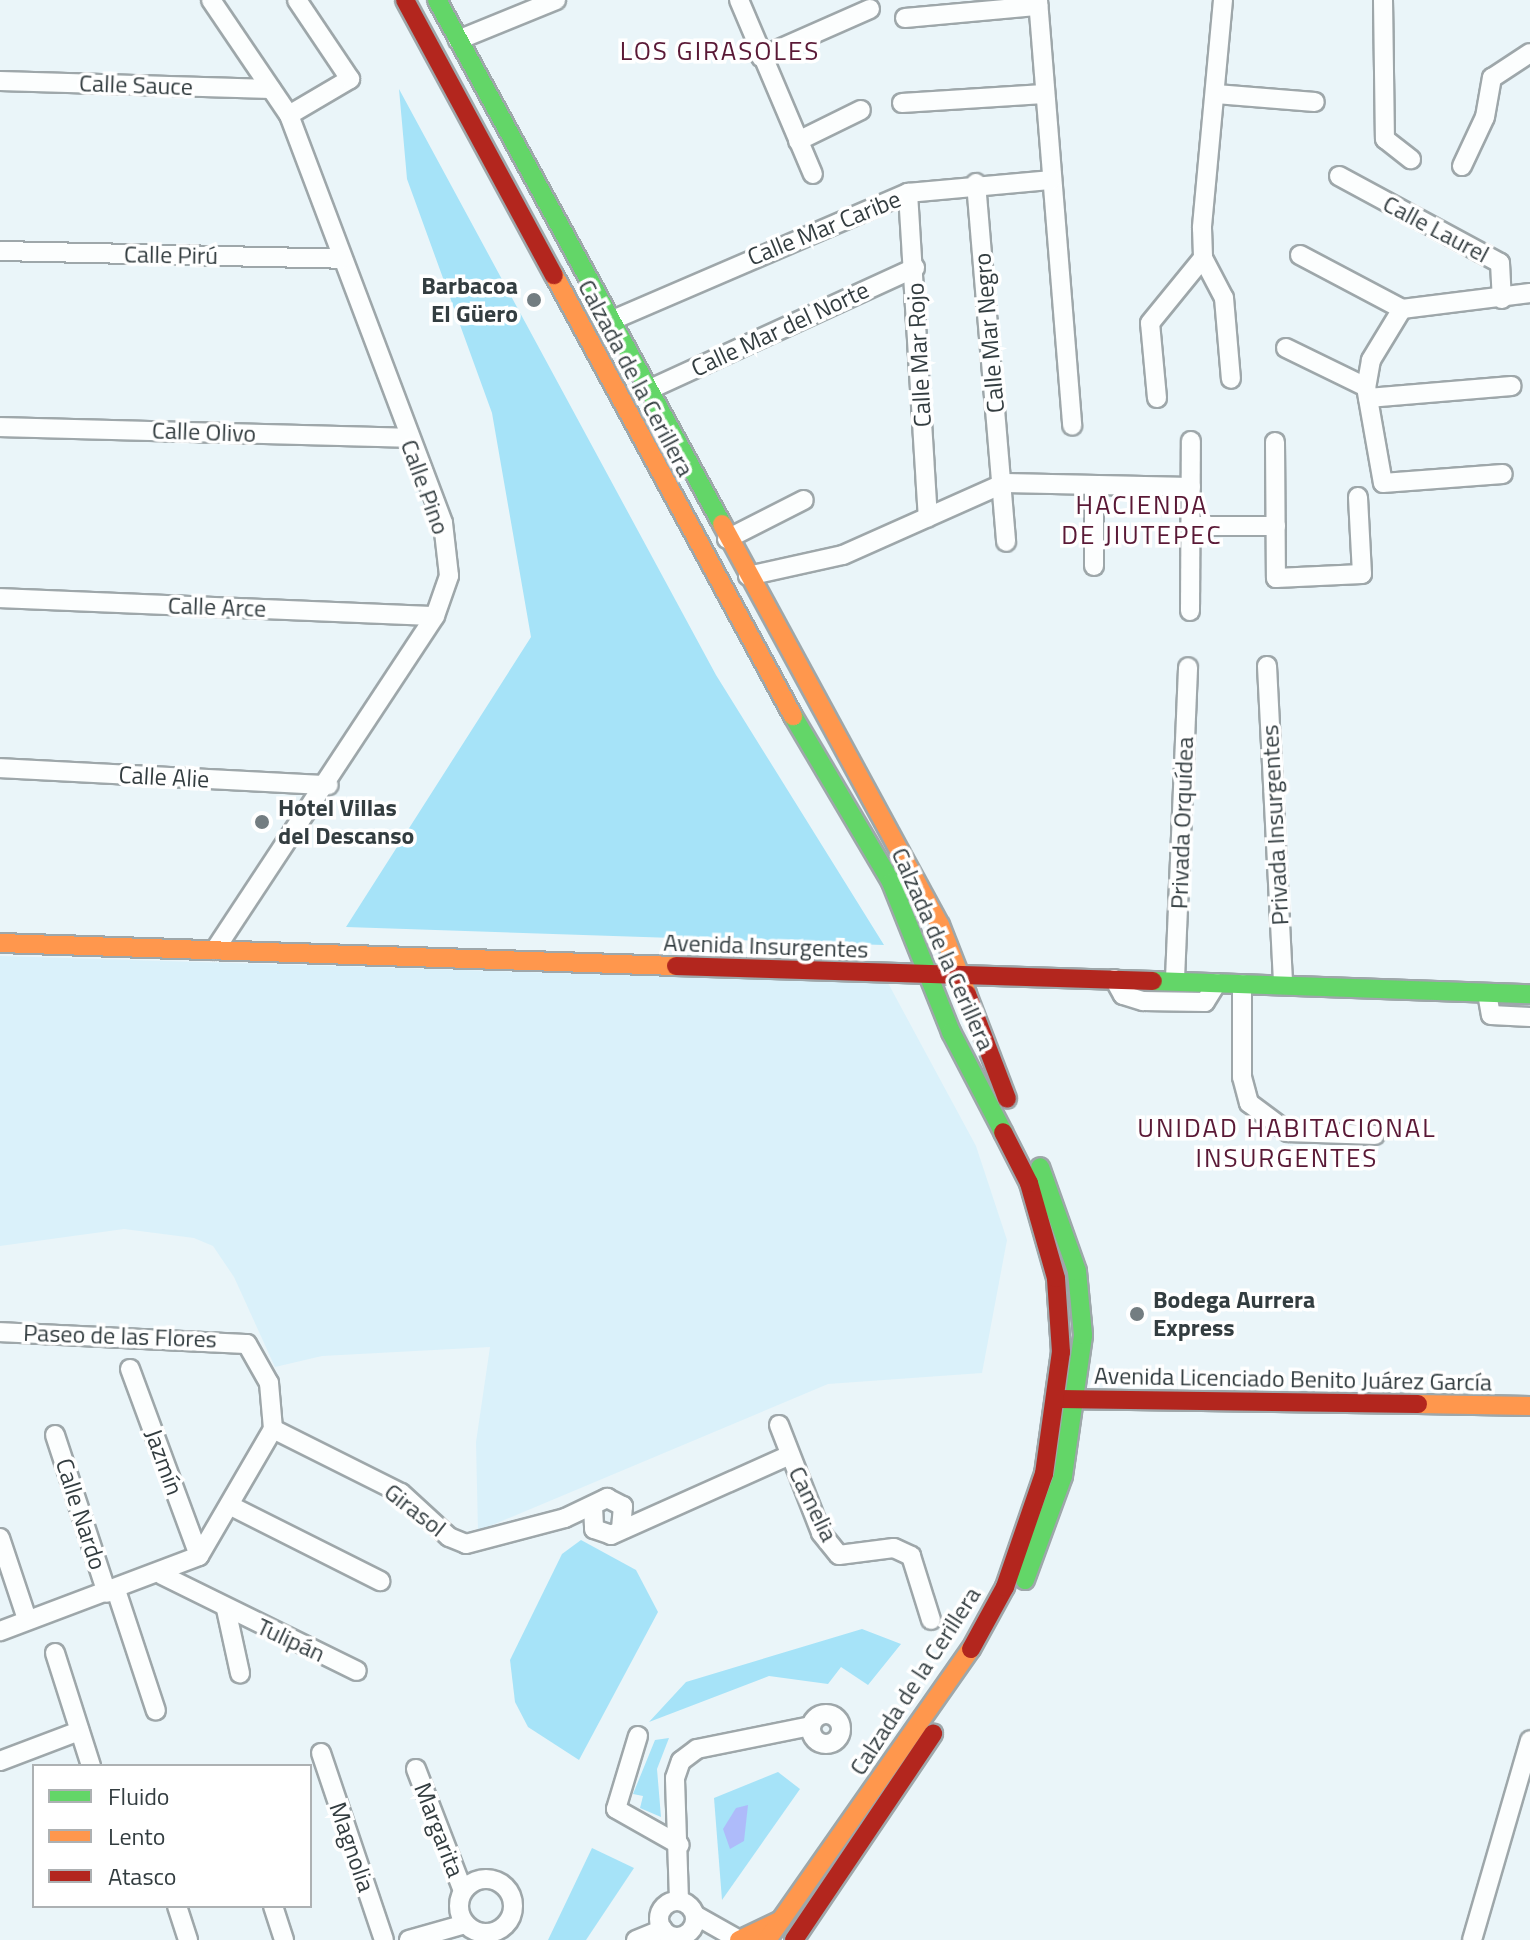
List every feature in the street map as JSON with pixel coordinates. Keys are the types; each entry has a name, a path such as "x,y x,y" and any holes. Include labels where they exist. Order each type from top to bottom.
{"main road":[{"name":"Calzada de la Cerillera","path":"405,0 789,710 891,882 951,1032 1029,1183 1056,1278 1053,1475 1044,1539 990,1650 794,1940"},
{"name":"Calzada de la Cerillera","path":"437,0 608,322 940,925 985,1054 1071,1246 1083,1335 1075,1400 1053,1475 1005,1587 976,1642 767,1940"},
{"name":"Avenida Insurgentes","path":"0,943 930,975 1175,979 1530,994"},
{"name":"Avenida Licenciado Benito Juárez García","path":"1056,1399 1530,1406"},
{"path":"739,1940 781,1920"}],"street":[{"name":"Calle Pino","path":"211,0 289,115 407,438 443,523 449,576 435,616 329,785 215,950"},
{"path":"289,115 350,79 297,0"},
{"path":"458,40 556,0"},
{"path":"739,0 813,174"},
{"path":"1223,0 1203,258 1224,298 1231,379"},
{"path":"1383,0 1385,139 1411,159"},
{"path":"905,18 933,7 1038,3 1072,426"},
{"path":"761,57 870,9"},
{"path":"1462,166 1485,117 1492,78 1530,53"},
{"name":"Calle Sauce","path":"0,81 271,89"},
{"path":"902,103 1044,94"},
{"path":"1216,94 1315,102"},
{"path":"798,141 861,110"},
{"name":"Calle Laurel","path":"1339,176 1500,263 1502,299"},
{"name":"Calle Mar Caribe","path":"608,322 908,193 976,183 1051,180"},
{"name":"Calle Mar Negro","path":"976,183 1005,483 1006,542"},
{"name":"Calle Mar Rojo","path":"908,193 928,517"},
{"name":"Calle Pirú","path":"0,251 342,259"},
{"path":"1300,255 1402,309 1502,299 1530,293"},
{"path":"1157,398 1150,323 1203,258"},
{"name":"Calle Mar del Norte","path":"646,391 915,268"},
{"path":"1402,309 1371,360 1367,393 1383,483 1503,474"},
{"path":"1286,348 1367,393 1511,386"},
{"name":"Calle Olivo","path":"0,427 407,438"},
{"path":"1190,611 1191,441"},
{"path":"1275,442 1276,578 1362,574 1358,497"},
{"path":"748,576 843,555 1005,483 1191,487"},
{"path":"1094,485 1094,566"},
{"path":"727,539 804,500"},
{"path":"1191,526 1276,526"},
{"name":"Calle Arce","path":"0,598 435,616"},
{"name":"Privada Insurgentes","path":"1267,666 1283,985"},
{"name":"Privada Orquídea","path":"1175,979 1188,667"},
{"name":"Calle Alie","path":"0,768 329,785"},
{"path":"1114,979 1123,995 1143,1001 1205,1002 1217,983"},
{"path":"1242,984 1242,1077 1249,1103 1288,1132 1375,1135"},
{"path":"1487,993 1491,1015 1530,1017"},
{"name":"Paseo de las Flores","path":"0,1332 247,1344 269,1383 273,1429"},
{"name":"Jazmín","path":"130,1369 199,1556"},
{"name":"Camelia","path":"779,1425 821,1533 839,1555 894,1548 911,1556 931,1620"},
{"path":"0,1631 27,1619 162,1575 199,1556 233,1507 273,1429"},
{"name":"Girasol","path":"273,1429 401,1493 449,1537 466,1544 565,1518 592,1515"},
{"name":"Calle Nardo","path":"55,1435 156,1711"},
{"name":"Camelia","path":"630,1519 790,1455"},
{"path":"613,1499 630,1519 604,1535 592,1515 613,1499"},
{"path":"233,1507 380,1581"},
{"path":"0,1538 27,1619"},
{"name":"Tulipán","path":"162,1575 357,1671"},
{"name":"Tulipán","path":"226,1609 240,1673"},
{"path":"55,1653 90,1764"},
{"path":"739,1940 695,1915 679,1900 680,1845 675,1778 681,1761 697,1749 811,1726"},
{"path":"0,1761 79,1731"},
{"path":"638,1736 616,1809 680,1845"},
{"path":"1472,1940 1530,1744"},
{"name":"Magnolia","path":"321,1753 384,1940"},
{"name":"Margarita","path":"416,1769 463,1891"},
{"name":"Margarita","path":"494,1879 513,1907 507,1924 491,1933 465,1924 458,1908 463,1891 476,1880 494,1879"},
{"path":"663,1929 660,1912 679,1900"},
{"path":"178,1908 188,1940"},
{"path":"274,1908 284,1940"},
{"path":"636,1940 663,1929 688,1938 695,1915"},
{"path":"409,1940 465,1924"}],"shaded area":[{"path":"399,89 716,675 884,945 346,927 531,637 492,413 407,179"},
{"path":"0,956 888,983 976,1146 1007,1240 982,1373 828,1384 478,1531 476,1442 490,1347 322,1356 275,1367 234,1277 213,1246 194,1238 124,1229 0,1246"},
{"path":"581,1540 636,1570 658,1612 579,1760 528,1727 515,1702 510,1660 562,1554"},
{"path":"862,1629 901,1644 868,1685 841,1667 828,1684 769,1676 649,1722 686,1682"},
{"path":"669,1738 657,1769 661,1817 640,1808 643,1796 633,1794 655,1740"},
{"path":"778,1772 800,1789 722,1900 714,1798"},
{"path":"748,1805 744,1841 730,1849 723,1829 736,1808"},
{"path":"592,1848 634,1868 586,1940 548,1940"}],"traffic: fast":[{"path":"437,0 722,524"},
{"path":"793,716 891,882 951,1032 1003,1132"},
{"path":"1153,981 1530,994"},
{"path":"1025,1580 1063,1476 1083,1335 1077,1271 1040,1167"}],"traffic: slow":[{"path":"554,275 793,716"},
{"path":"722,524 940,925 967,994"},
{"path":"0,943 676,966"},
{"path":"1418,1404 1530,1406"},
{"path":"767,1940 971,1649"},
{"path":"739,1940 781,1920"}],"traffic: jam":[{"path":"405,0 554,275"},
{"path":"676,966 1153,981"},
{"path":"967,994 1007,1099"},
{"path":"971,1649 1005,1587 1044,1474 1061,1352 1056,1278 1029,1183 1003,1132"},
{"path":"1058,1399 1418,1404"},
{"path":"794,1940 933,1734"}],"place":[{"name":"Barbacoa El Güero","path":"534,300"},
{"name":"Hotel Villas del Descanso","path":"262,822"},
{"name":"Bodega Aurrera Express","path":"1137,1314"}],"district":[{"name":"LOS GIRASOLES","path":"720,51"},
{"name":"HACIENDA DE JIUTEPEC","path":"1142,520"},
{"name":"UNIDAD HABITACIONAL INSURGENTES","path":"1287,1143"}]}
